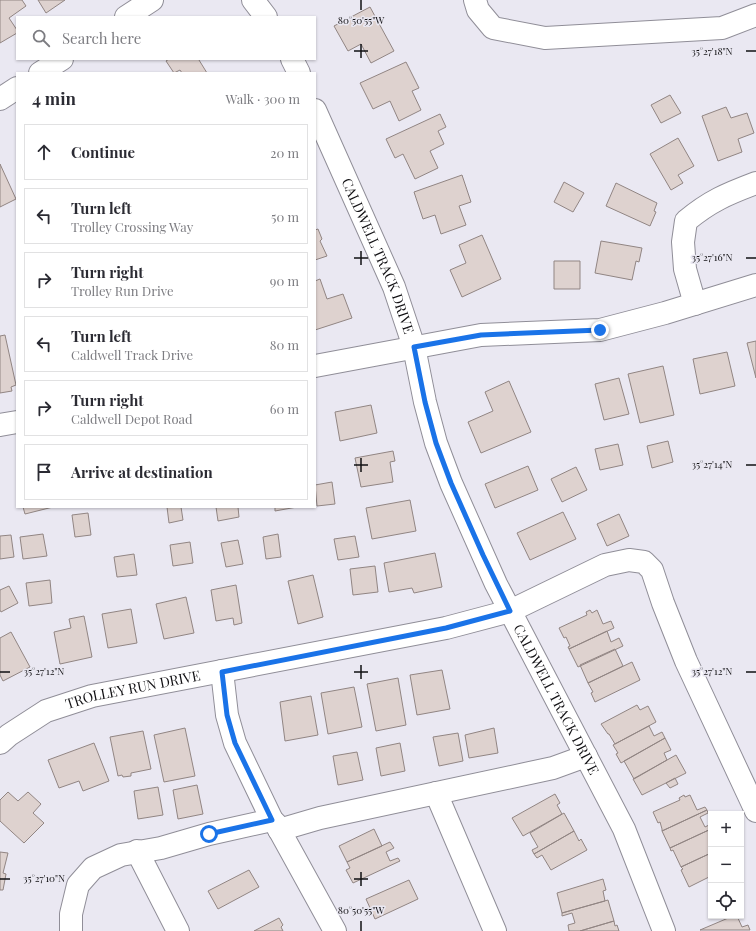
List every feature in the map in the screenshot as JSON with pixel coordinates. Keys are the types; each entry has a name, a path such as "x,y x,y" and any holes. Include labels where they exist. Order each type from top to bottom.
{"street":[{"path":"128,16 152,0"},
{"path":"253,0 265,16"},
{"path":"475,0 478,10 493,28 545,38 722,28 756,15"},
{"path":"42,72 60,60"},
{"path":"292,60 298,72"},
{"path":"0,99 16,89"},
{"name":"CALDWELL TRACK DRIVE","path":"316,112 394,287 414,347 425,402 436,443 451,483 510,611 624,829 664,931"},
{"path":"695,304 685,269 683,242 686,221 702,208 722,196 756,183"},
{"path":"316,366 481,335 600,330 695,304 756,285"},
{"path":"0,425 16,422"},
{"name":"TROLLEY RUN DRIVE","path":"0,742 46,711 92,696 446,628 510,611 605,565 629,560 644,562 652,570 663,603 686,661 756,811"},
{"path":"222,672 227,715 235,743 276,825 335,931"},
{"path":"71,931 71,914 78,885 93,868 121,855 161,848 209,834 320,818 553,768 586,756"},
{"path":"436,793 495,931"},
{"path":"137,851 178,931"}],"building":[{"path":"0,0 22,0 26,6 9,18 16,28 16,34 0,43"},
{"path":"38,0 65,0 46,13"},
{"path":"370,7 394,51 371,63 361,44 348,51 334,26"},
{"path":"199,60 206,72 181,72 180,70 173,72 166,61"},
{"path":"406,62 419,88 412,91 421,110 399,121 390,101 373,109 360,83"},
{"path":"670,95 681,113 661,123 651,105"},
{"path":"726,107 731,118 747,113 754,133 738,139 742,152 718,161 702,116"},
{"path":"440,114 446,127 438,131 444,144 430,151 438,168 415,179 403,154 395,158 386,139"},
{"path":"678,138 694,166 678,175 683,183 671,190 650,154"},
{"path":"0,164 16,199 0,207"},
{"path":"462,175 471,202 459,206 466,225 441,234 435,215 423,219 414,192"},
{"path":"564,182 584,193 573,212 554,202"},
{"path":"616,183 657,203 654,211 656,212 650,226 606,206"},
{"path":"318,229 322,239 320,241 327,256 316,260 316,230"},
{"path":"482,235 501,279 462,297 450,270 466,263 459,245"},
{"path":"601,241 642,248 639,262 636,261 632,280 595,273"},
{"path":"554,261 580,261 580,289 554,289"},
{"path":"320,279 327,299 343,294 352,318 316,330 316,281"},
{"path":"5,335 16,385 11,387 12,391 0,393 0,336"},
{"path":"756,341 756,378 747,343"},
{"path":"727,352 735,386 700,394 693,359"},
{"path":"663,366 674,415 640,423 628,374"},
{"path":"619,378 629,414 604,420 595,384"},
{"path":"509,381 531,432 481,453 468,422 493,411 485,392"},
{"path":"371,405 377,433 340,441 335,412"},
{"path":"668,441 673,462 652,468 647,446"},
{"path":"618,444 623,465 600,470 595,449"},
{"path":"393,451 395,461 390,462 393,482 361,487 355,458"},
{"path":"528,466 538,490 495,508 485,484"},
{"path":"576,467 587,490 562,502 551,479"},
{"path":"332,482 335,504 317,506 316,485"},
{"path":"410,500 416,531 372,539 366,508"},
{"path":"23,508 49,508 25,514"},
{"path":"167,508 181,508 183,520 169,523"},
{"path":"216,508 238,508 239,517 218,521"},
{"path":"275,508 292,508 275,511"},
{"path":"563,512 576,539 530,560 517,533"},
{"path":"88,513 91,535 75,537 72,515"},
{"path":"619,514 629,536 607,546 597,524"},
{"path":"43,534 47,556 23,559 20,537"},
{"path":"278,534 281,557 266,559 263,537"},
{"path":"11,535 14,557 0,559 0,536"},
{"path":"355,536 359,557 338,560 334,539"},
{"path":"238,540 243,564 226,567 221,543"},
{"path":"190,542 193,563 173,566 170,545"},
{"path":"435,553 442,587 414,593 412,588 389,592 384,563"},
{"path":"134,554 137,575 117,577 114,557"},
{"path":"375,566 378,592 353,595 350,569"},
{"path":"313,575 323,617 298,624 288,581"},
{"path":"50,580 52,603 29,606 26,583"},
{"path":"236,585 242,623 234,625 233,618 216,621 211,590"},
{"path":"9,586 18,603 1,612 0,590"},
{"path":"186,597 194,633 164,639 156,604"},
{"path":"131,609 137,643 108,648 102,614"},
{"path":"590,610 592,613 597,610 603,624 611,621 614,628 569,649 568,647 570,646 566,637 564,638 559,628 587,615 586,612"},
{"path":"84,616 92,657 60,664 54,632 71,628 69,619"},
{"path":"607,631 611,642 619,638 623,646 578,667 569,649"},
{"path":"11,632 30,667 3,681 0,675 0,638"},
{"path":"615,649 623,666 588,683 580,665"},
{"path":"632,662 640,680 595,702 591,693 593,692 588,683"},
{"path":"442,670 450,709 417,715 410,675"},
{"path":"398,678 406,725 376,731 367,684"},
{"path":"354,687 362,727 328,734 321,693"},
{"path":"311,696 318,735 285,741 280,702"},
{"path":"637,705 640,710 648,706 656,722 615,744 601,724"},
{"path":"649,726 654,736 662,732 665,738 621,763 616,754 618,753 613,745"},
{"path":"185,728 195,776 164,782 154,735"},
{"path":"494,728 498,753 469,758 465,735"},
{"path":"143,731 151,769 131,773 131,776 118,776 110,737"},
{"path":"458,733 463,761 439,766 433,737"},
{"path":"665,738 671,750 664,753 667,760 634,779 624,761"},
{"path":"94,743 109,781 83,791 79,781 59,788 48,760"},
{"path":"400,743 405,771 381,776 376,748"},
{"path":"357,752 363,780 338,785 333,756"},
{"path":"676,755 686,773 642,795 633,779"},
{"path":"675,778 678,784 670,788 666,783"},
{"path":"197,785 203,814 178,819 173,790"},
{"path":"158,787 163,815 138,819 134,791"},
{"path":"8,792 18,801 28,792 41,804 33,813 44,823 24,843 0,821 0,800"},
{"path":"555,794 560,803 557,805 562,814 523,836 512,818"},
{"path":"684,795 685,797 690,795 697,810 705,807 707,810 662,831 660,822 658,823 653,812 680,800 679,798"},
{"path":"707,810 708,813 700,817 705,827 708,826 708,830 670,848 662,831"},
{"path":"564,813 574,831 534,854 532,850 538,847 530,833"},
{"path":"374,829 382,846 347,862 339,846"},
{"path":"708,830 708,854 681,867 673,850 671,851 670,848"},
{"path":"574,831 579,841 581,839 587,850 551,870 542,855 537,858 534,854"},
{"path":"390,842 394,848 386,852 390,861 398,858 400,861 353,883 346,870 350,868 347,862"},
{"path":"0,852 8,853 3,873 6,874 3,890 0,890"},
{"path":"708,854 708,878 689,887 681,867"},
{"path":"249,870 259,887 218,909 208,891"},
{"path":"603,879 606,890 603,891 605,901 562,913 557,893"},
{"path":"409,880 418,899 375,919 366,899"},
{"path":"608,900 614,921 580,931 569,931 568,925 575,923 572,913 562,916 562,913"},
{"path":"279,918 283,925 281,927 283,931 254,931"},
{"path":"726,919 738,919 742,927 748,925 750,930 700,930"},
{"path":"614,921 615,926 617,925 619,931 580,931"}],"route":[{"path":"209,834 272,820 235,743 227,715 222,672 446,628 510,611 496,584 451,483 436,443 425,402 414,347 481,335 600,330"}]}
